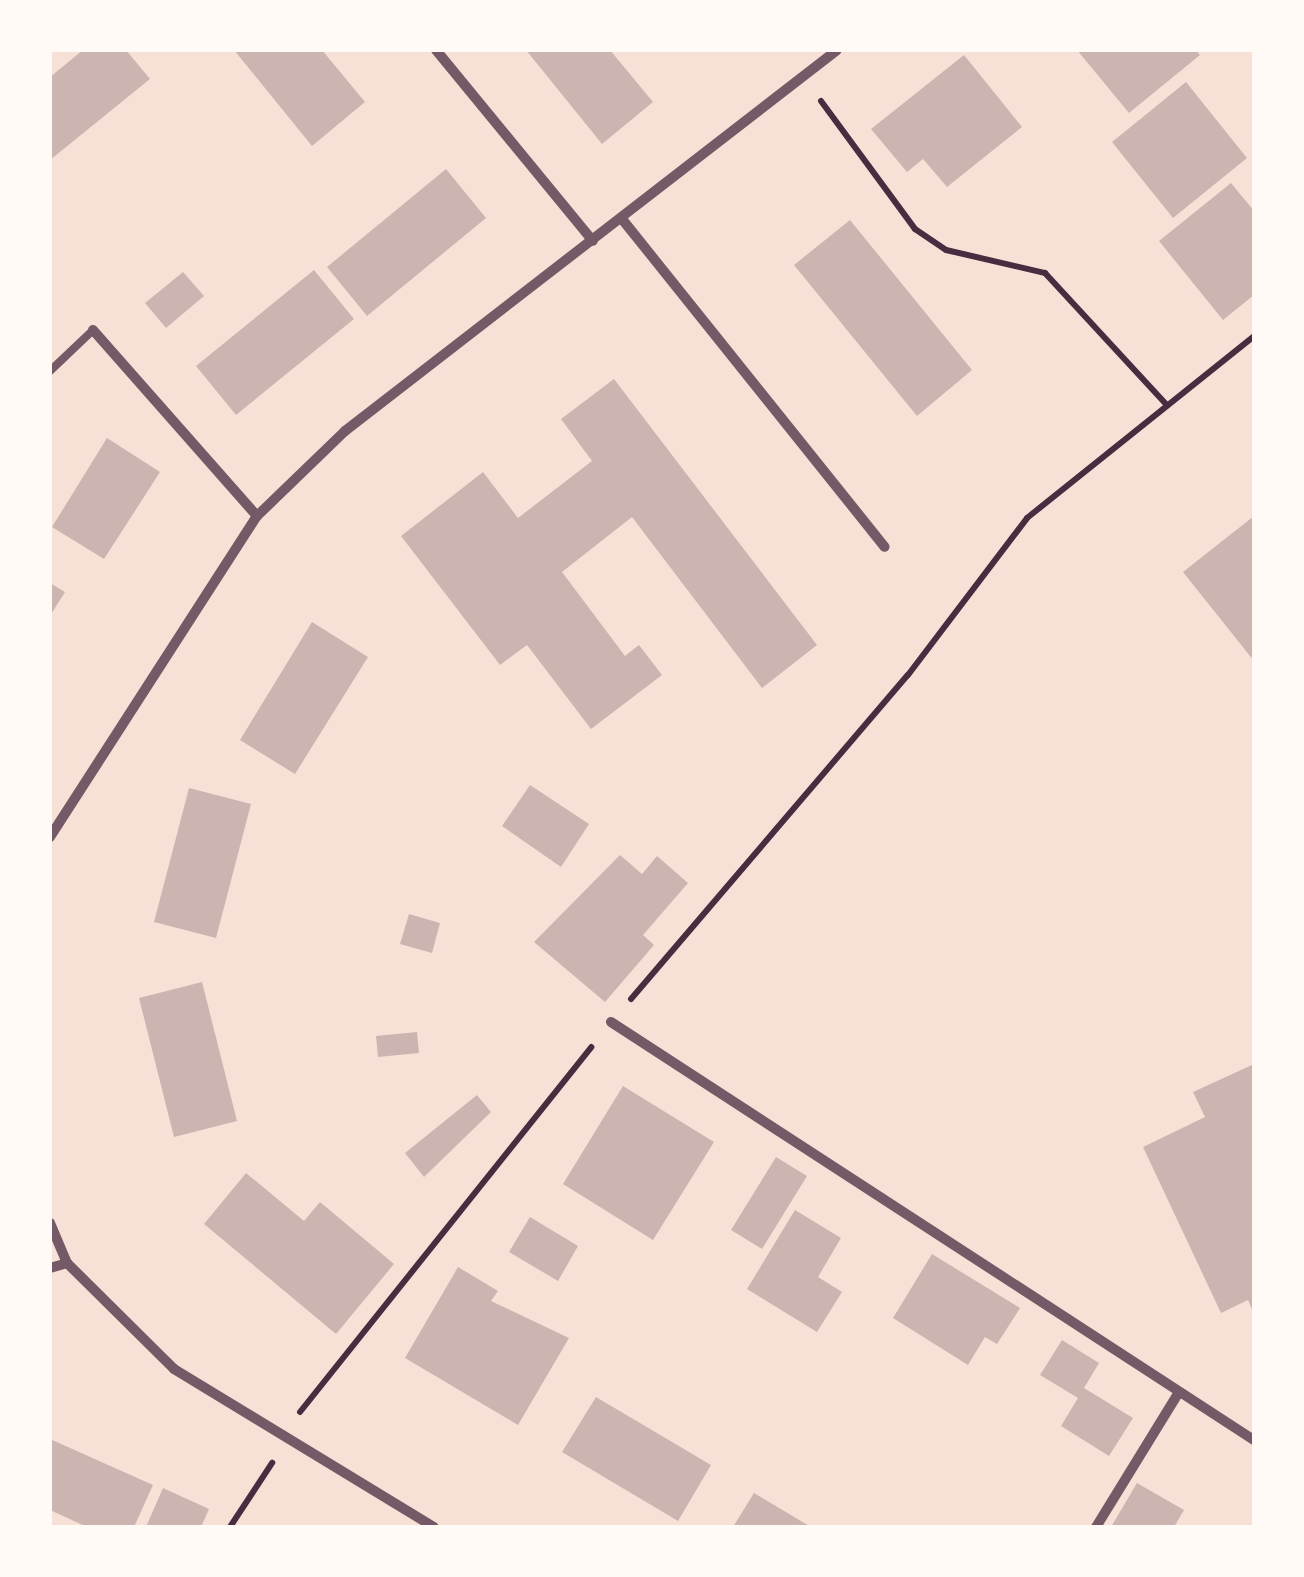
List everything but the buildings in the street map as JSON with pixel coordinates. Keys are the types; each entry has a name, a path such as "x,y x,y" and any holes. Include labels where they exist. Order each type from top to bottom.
{"street":[{"path":"436,50 593,242"},
{"path":"50,838 257,516 345,430 593,242 836,50"},
{"path":"622,219 885,547"},
{"path":"93,330 257,516"},
{"path":"612,1022 1254,1440"},
{"path":"50,1224 67,1263 174,1369 434,1527"},
{"path":"50,1268 67,1263"},
{"path":"1096,1527 1178,1392"}],"lane":[{"path":"50,371 93,330"}],"path":[{"path":"804,75 915,229 946,250 1045,273 1167,405"},
{"path":"230,1527 284,1438 612,1022 908,675 1027,518 1254,336"}]}
